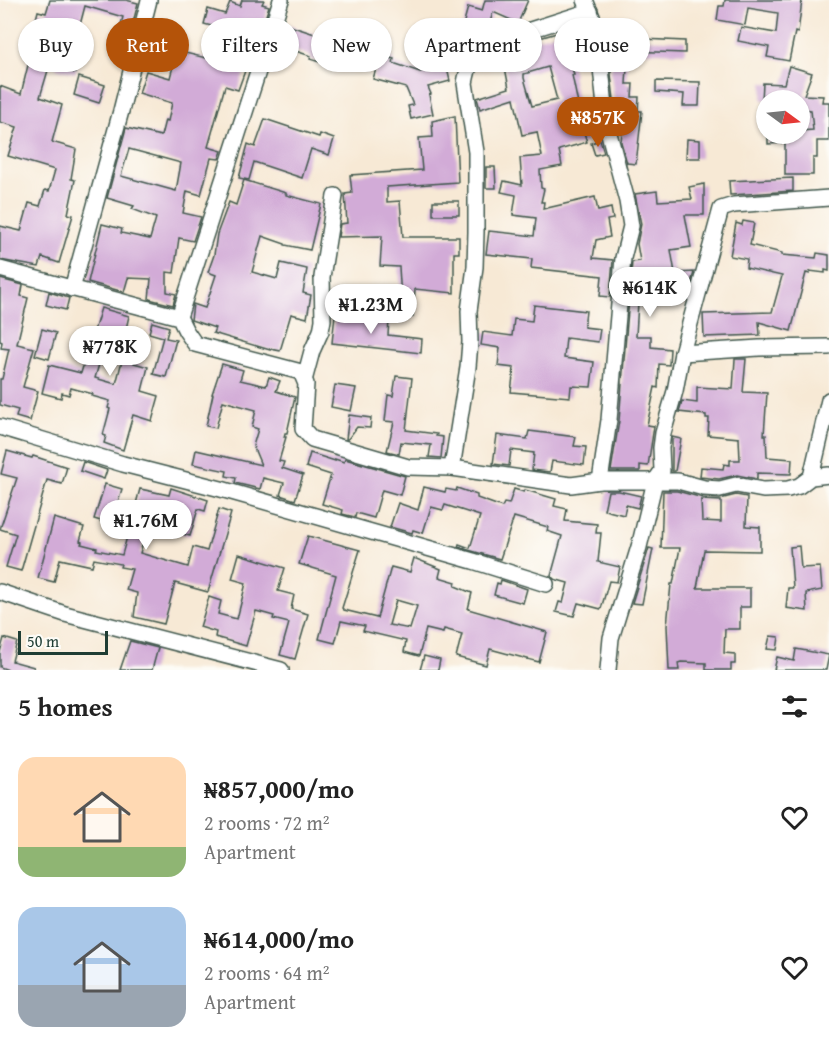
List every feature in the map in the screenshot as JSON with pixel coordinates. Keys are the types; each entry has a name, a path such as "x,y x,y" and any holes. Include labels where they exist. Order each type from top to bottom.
{"street":[{"path":"72,289 122,111 149,0"},
{"path":"282,0 180,316 195,344 301,372 305,377"},
{"path":"452,468 468,367 469,311 475,267 476,152 465,83 467,72 471,59 483,45 588,5 597,28 607,126 627,201 631,226 623,258 609,420 600,481"},
{"path":"335,196 322,277 321,331 312,351 305,377 303,429 312,439 408,467 452,468 572,485 600,481 678,481 704,488 720,489 736,485 763,490 788,489 799,486 811,477 829,475"},
{"path":"608,670 611,638 639,547 655,481 662,471 663,433 721,209 734,205 829,198"},
{"path":"0,269 180,316"},
{"path":"682,353 759,348 829,347"},
{"path":"811,477 829,400"},
{"path":"0,427 123,464 221,489 440,551 546,584"},
{"path":"0,592 65,614 281,670"}],"building":[{"path":"50,0 126,0 138,3 134,18 123,18 85,6 82,18 36,18 38,11 46,13"},
{"path":"242,0 264,0 262,4 269,6 265,18 206,18 208,9 225,14 230,2 240,6"},
{"path":"485,0 528,0 520,18 507,18 493,12 491,18 465,18 468,7 482,11"},
{"path":"725,0 802,0 798,33 795,32 789,61 767,57 769,47 738,41 741,27 776,33 778,13 748,8 745,25 717,20 719,6 724,6"},
{"path":"299,29 311,33 311,56 299,52"},
{"path":"554,34 554,72 573,72 579,109 591,106 595,119 581,123 587,142 559,150 562,166 540,170 541,188 544,189 541,202 544,202 543,209 595,197 598,211 611,208 613,219 607,220 610,237 596,240 593,258 613,260 610,297 600,296 602,276 531,268 532,259 486,254 489,231 534,236 536,218 513,215 516,195 501,192 504,181 522,185 520,158 542,156 537,132 522,135 514,98 480,109 477,98 509,88 506,72 531,72 524,74 524,78 532,106 557,100 548,67 542,69 542,37"},
{"path":"650,39 685,41 685,53 650,52"},
{"path":"189,54 201,57 201,72 245,72 238,90 225,86 208,147 222,151 219,159 211,158 201,195 187,191 183,213 201,217 193,241 179,238 174,273 167,272 167,292 176,294 173,305 149,299 151,279 128,278 124,292 88,282 102,224 122,229 121,233 150,239 156,218 132,209 134,206 107,198 126,128 161,136 165,120 168,121 172,103 139,93 146,72 170,78 172,72 189,72","holes":["129,149 181,163 176,191 121,176"]},
{"path":"392,58 394,59 393,63 404,67 404,72 448,72 450,81 428,87 433,114 411,119 408,106 413,105 406,88 373,79 375,72 392,72"},
{"path":"789,66 812,73 806,90 763,90 763,83 784,84"},
{"path":"26,72 48,72 40,97 62,105 52,142 76,149 71,179 75,180 68,214 73,215 59,263 42,257 39,267 0,260 0,226 21,231 29,203 40,206 45,190 49,191 55,170 8,156 17,127 0,122 0,86 21,94"},
{"path":"611,72 627,72 626,84 633,84 632,97 639,97 638,111 642,111 636,164 627,163 621,142 622,132 619,132 617,124"},
{"path":"79,77 105,85 99,103 74,95"},
{"path":"656,81 700,82 699,106 683,106 684,94 656,92"},
{"path":"810,95 823,96 822,102 829,102 829,141 817,141 817,158 813,158 813,175 785,175 785,144 810,144 810,130 813,130"},
{"path":"455,116 458,182 387,187 387,202 400,201 403,237 459,237 459,253 454,253 454,293 415,289 413,317 394,316 395,298 401,299 399,267 380,266 382,236 338,237 340,224 347,223 345,194 352,193 350,175 422,170 419,138 433,137 432,121"},
{"path":"265,119 319,137 320,134 334,139 329,155 311,149 302,178 254,162 249,180 239,178 248,144 255,147"},
{"path":"687,139 700,140 700,158 686,158"},
{"path":"600,140 604,153 595,155 591,143"},
{"path":"486,167 495,167 496,188 486,188"},
{"path":"793,178 793,191 730,195 729,181"},
{"path":"244,180 286,193 286,195 321,204 310,250 285,245 262,236 252,272 277,279 281,263 307,269 303,293 311,295 307,318 291,314 280,351 213,333 215,328 191,320 193,304 205,308 216,275 208,272 214,255 217,234 229,202 236,205"},
{"path":"704,184 704,215 685,215 691,247 671,250 675,273 694,272 690,287 667,288 668,299 638,302 636,336 651,336 651,347 670,349 669,365 659,364 658,388 655,387 647,425 654,426 648,466 640,465 640,471 611,471 619,421 632,262 640,261 637,244 641,224 635,194 657,191 658,201 692,199 689,187"},
{"path":"433,201 459,201 459,215 433,215"},
{"path":"743,221 754,223 750,245 782,253 782,255 816,258 817,253 829,255 829,271 806,273 791,331 759,322 760,335 704,337 703,314 772,312 782,276 746,268 747,259 730,256 736,223 742,225"},
{"path":"0,279 23,285 21,296 28,298 17,344 34,348 23,387 38,391 30,421 16,417 18,410 0,405 0,379 2,379 9,349 1,348 2,342 0,341"},
{"path":"49,292 69,298 66,310 46,305"},
{"path":"534,305 586,311 584,327 600,329 598,342 566,338 564,358 594,362 591,387 571,386 570,397 511,392 514,368 498,366 500,348 481,345 483,332 512,336 514,319 532,321"},
{"path":"101,308 129,316 125,333 141,338 134,363 148,367 142,391 159,396 152,421 133,415 123,450 104,443 106,436 103,435 110,401 71,388 69,395 62,393 61,398 42,393 49,365 81,373","holes":["104,347 124,353 116,384 95,378"]},
{"path":"335,315 389,320 388,335 422,339 421,353 332,343"},
{"path":"152,322 169,327 166,338 176,340 166,377 153,374 163,337 149,333"},
{"path":"42,329 56,333 49,359 35,355"},
{"path":"735,359 746,359 743,392 767,393 764,435 766,435 767,457 792,459 791,474 757,473 757,479 737,475 719,479 700,477 701,467 723,469 724,464 730,465 730,460 740,460 739,438 708,435 709,418 706,418 706,415 679,412 682,401 697,403 697,387 733,389"},
{"path":"222,364 243,370 240,380 266,386 269,377 280,381 276,391 295,397 279,461 284,462 282,468 303,475 295,500 280,495 284,483 263,478 260,489 235,483 236,478 226,476 227,471 193,464 196,450 261,465 253,446 258,429 252,427 256,410 223,401 216,428 206,426 212,394"},
{"path":"396,376 412,378 406,430 437,434 436,436 443,437 441,458 429,457 431,445 401,442 399,454 387,451 394,422 385,421 388,395 393,396"},
{"path":"335,385 356,388 351,411 331,407"},
{"path":"349,415 371,418 370,428 357,427 346,439"},
{"path":"529,431 576,437 574,446 586,447 584,465 552,461 550,472 532,470 534,453 511,450 509,466 493,464 497,435 527,439"},
{"path":"672,437 681,439 675,471 672,471"},
{"path":"7,451 32,458 33,456 67,467 62,484 47,480 21,571 6,567 16,534 0,529 17,478 1,474"},
{"path":"310,453 335,461 335,459 344,462 345,459 405,476 400,495 382,490 374,518 356,513 355,517 342,514 343,510 322,504 331,475 306,467"},
{"path":"83,462 107,470 104,479 80,471"},
{"path":"105,484 122,489 111,524 94,519"},
{"path":"424,487 445,492 446,489 456,491 457,488 502,507 504,503 509,504 514,489 556,499 554,506 567,509 565,521 597,524 596,533 601,533 598,562 620,567 617,582 609,581 601,609 578,603 574,616 556,612 559,602 563,603 568,583 551,576 562,536 547,531 548,527 514,517 500,559 458,547 459,544 470,548 480,516 445,505 443,510 431,507 423,533 413,530 412,533 390,527 398,503 418,510"},
{"path":"171,488 208,500 205,511 198,509 190,536 148,524 140,553 188,567 193,547 207,551 219,509 231,513 208,592 175,583 164,624 134,617 137,593 126,590 132,569 120,567 121,564 94,559 92,566 60,559 54,582 38,578 54,518 84,527 81,544 97,548 96,550 122,555 140,489 169,495"},
{"path":"608,491 641,496 638,508 626,505 624,515 604,510"},
{"path":"663,491 677,491 703,498 720,499 736,495 747,497 746,526 760,527 760,551 704,550 697,588 750,588 750,607 740,607 740,629 725,629 724,653 735,654 735,664 731,664 731,670 706,670 706,663 681,662 678,663 679,670 669,670 667,626 671,584 673,584 680,548 661,548","holes":["701,500 721,501 721,522 702,521"]},
{"path":"308,536 360,550 342,608 377,618 391,567 410,572 414,558 441,569 439,577 456,582 455,586 472,593 468,609 547,632 539,662 490,649 486,665 456,657 462,634 444,629 443,633 426,629 419,656 404,652 406,641 363,631 365,626 341,621 335,643 319,639 336,575 299,564","holes":["396,600 417,606 410,629 389,625"]},
{"path":"799,546 801,568 820,567 822,590 806,593 807,611 786,608 788,588 793,588 790,547"},
{"path":"649,548 653,549 642,604 632,603"},
{"path":"239,554 285,568 278,591 294,595 291,609 308,614 295,659 280,655 289,623 273,619 274,616 256,611 246,646 215,637 216,632 200,627 209,597 221,601 218,614 237,619 246,583 232,579"},
{"path":"501,580 527,589 523,603 494,595 497,583 500,584"},
{"path":"770,636 779,637 777,650 767,649"},
{"path":"4,638 17,642 12,661 34,667 33,670 8,670 0,667 0,652"},
{"path":"130,641 158,648 152,670 120,670"},
{"path":"796,649 829,655 826,670 774,670 777,657 794,661"},
{"path":"424,656 440,660 438,670 420,670"}]}
